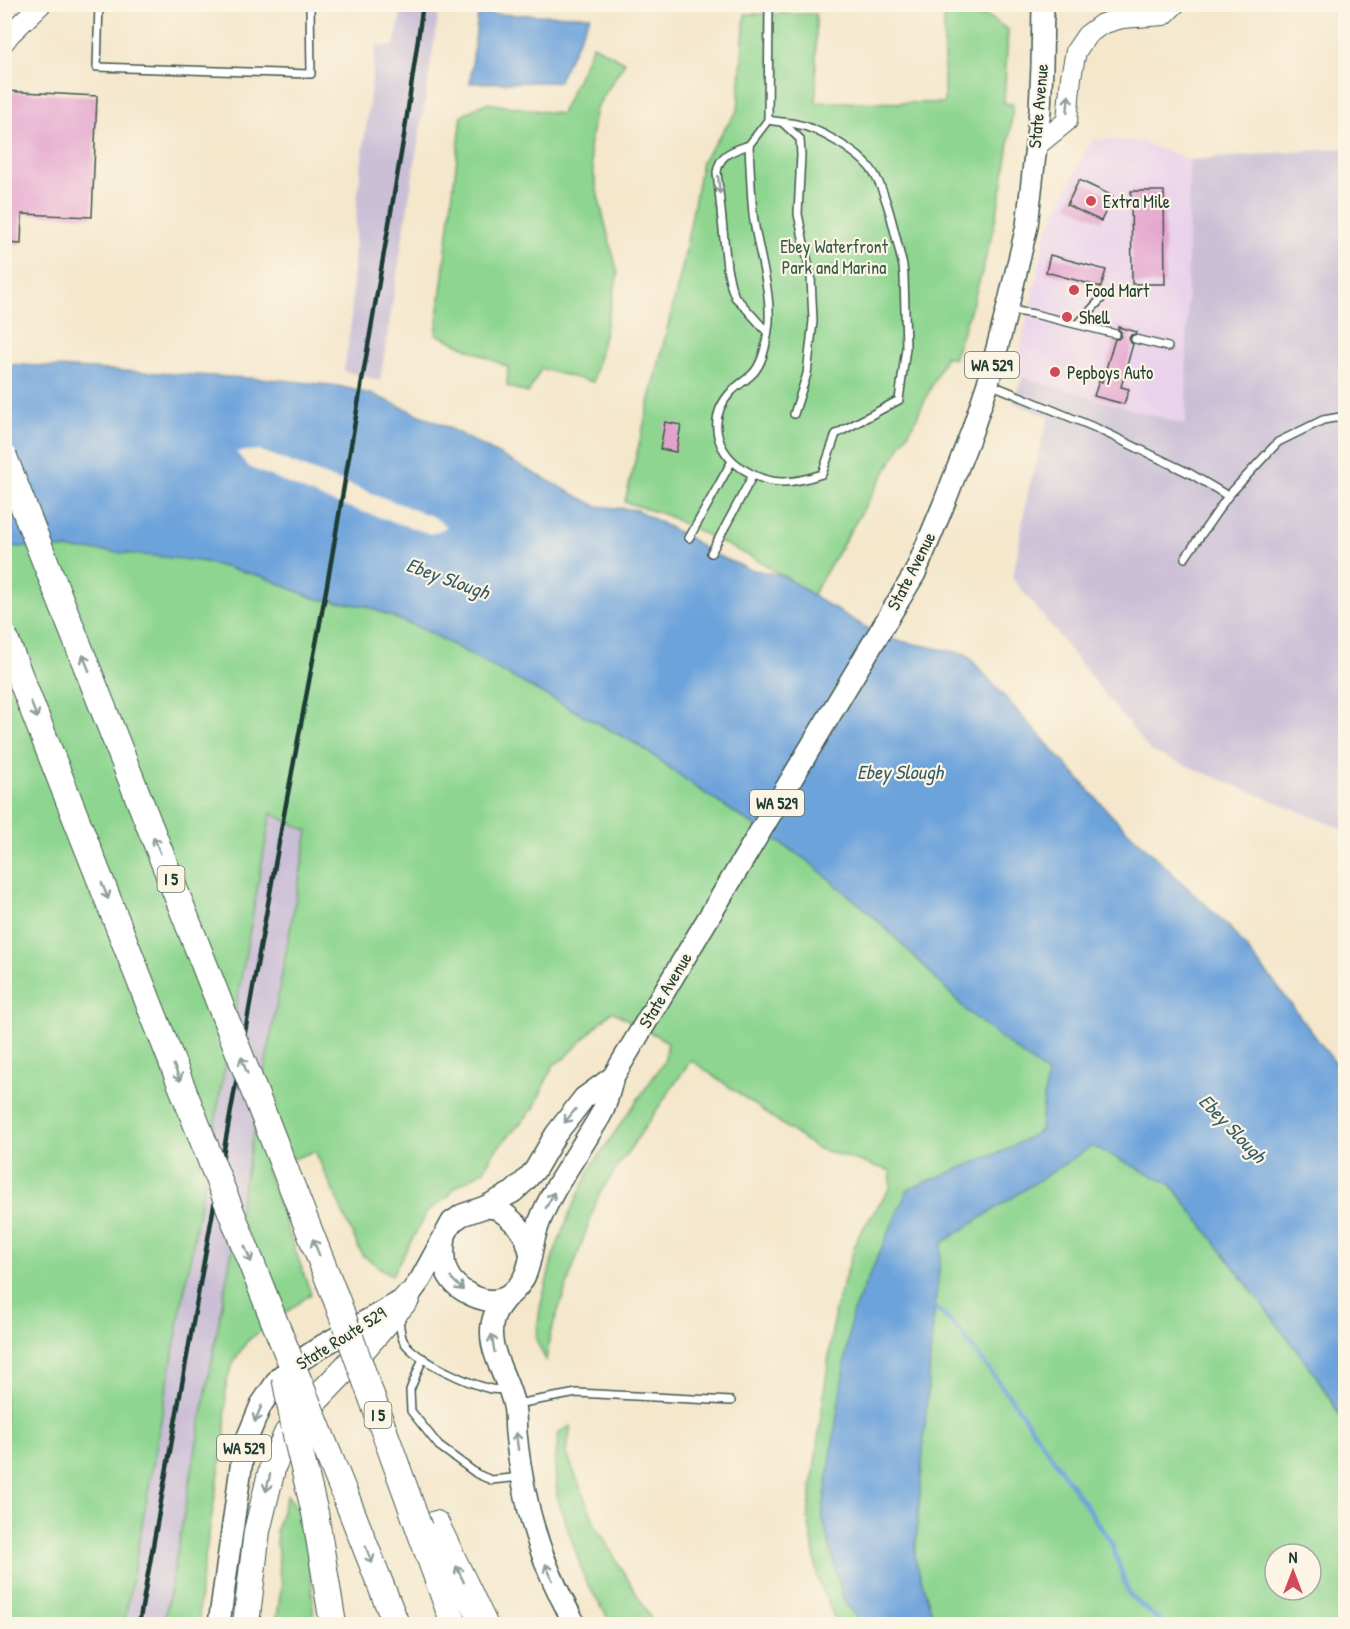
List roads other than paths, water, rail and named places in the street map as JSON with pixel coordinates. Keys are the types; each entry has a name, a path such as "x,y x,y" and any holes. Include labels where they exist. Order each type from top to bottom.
{"highway":[{"name":"I 5","path":"4,457 427,1526"},
{"path":"4,636 396,1624"},
{"path":"246,1624 257,1531 273,1465 287,1434 303,1413 402,1304"},
{"path":"275,1323 297,1440 315,1513 333,1624"},
{"path":"427,1526 454,1624"},
{"path":"427,1526 484,1624"}],"main road":[{"name":"State Avenue","path":"531,1255 540,1219 604,1109 613,1077 915,573 972,431 988,384 1027,226 1042,77 1043,4"},
{"name":"State Avenue","path":"485,1207 513,1192 525,1181 535,1170 556,1134 584,1098 613,1077"},
{"path":"505,1299 485,1301 468,1294 458,1287 444,1266 444,1235 452,1222 462,1215 485,1207 496,1208 518,1226 526,1238 531,1255 530,1266 524,1278 495,1313 491,1327 491,1340 511,1397 522,1477 531,1521 556,1588 575,1624"},
{"name":"State Route 529","path":"219,1624 244,1446 261,1406 280,1377 298,1362 363,1322 402,1304 421,1279 444,1235"}],"street":[{"path":"4,42 41,4"},
{"path":"1035,147 1067,121 1076,51 1087,35 1101,24 1122,18 1164,15 1175,4"}],"lane":[{"path":"99,4 97,67 311,74 310,4"},
{"path":"767,332 735,297 730,286 717,172 718,162 723,157 749,145 768,120 768,4"},
{"path":"749,145 753,214 769,308 767,332 761,360 754,372 732,390 722,404 717,420 717,431 720,445 732,461 753,475 770,482 788,483 822,474 836,434 899,400 906,348 903,266 885,200 870,167 842,143 813,129 768,120"},
{"path":"783,123 800,139 798,214 811,277 813,321 807,374 794,414"},
{"path":"1078,324 1101,299"},
{"path":"1007,310 1034,314 1116,334"},
{"path":"1135,339 1168,347"},
{"path":"988,384 1096,428 1191,474 1228,496"},
{"path":"1185,558 1228,496 1278,442 1323,420 1346,416"},
{"path":"689,538 732,461"},
{"path":"711,553 753,475"},
{"path":"402,1304 403,1341 440,1369 511,1397 577,1393 731,1401"},
{"path":"423,1358 410,1390 411,1411 439,1446 477,1474 491,1480 522,1477"}],"water":[{"path":"478,14 590,16 558,82 470,83"},
{"name":"Ebey Slough","path":"5,364 281,380 338,386 374,395 445,426 596,506 637,510 689,538 711,553 749,569 784,576 884,638 966,654 1115,819 1229,927 1345,1076 1345,1424 1317,1377 1172,1185 1092,1146 942,1243 932,1334 915,1558 935,1624 863,1624 844,1602 822,1516 852,1314 908,1189 1006,1150 1040,1131 1047,1074 968,1012 872,915 808,861 697,788 640,746 427,631 366,606 313,598 264,577 200,561 105,551 5,546"}],"waterway":[{"path":"933,1305 960,1331 1016,1405 1111,1542 1129,1595 1164,1624"}],"railway":[{"path":"139,1624 327,585 404,136 423,4"}],"place":[{"name":"Extra Mile","path":"1091,201"},
{"name":"Food Mart","path":"1074,290"},
{"name":"Shell","path":"1067,317"},
{"name":"Pepboys Auto","path":"1055,372"}],"park label":[{"name":"Ebey Waterfront Park and Marina","path":"834,256"}]}
